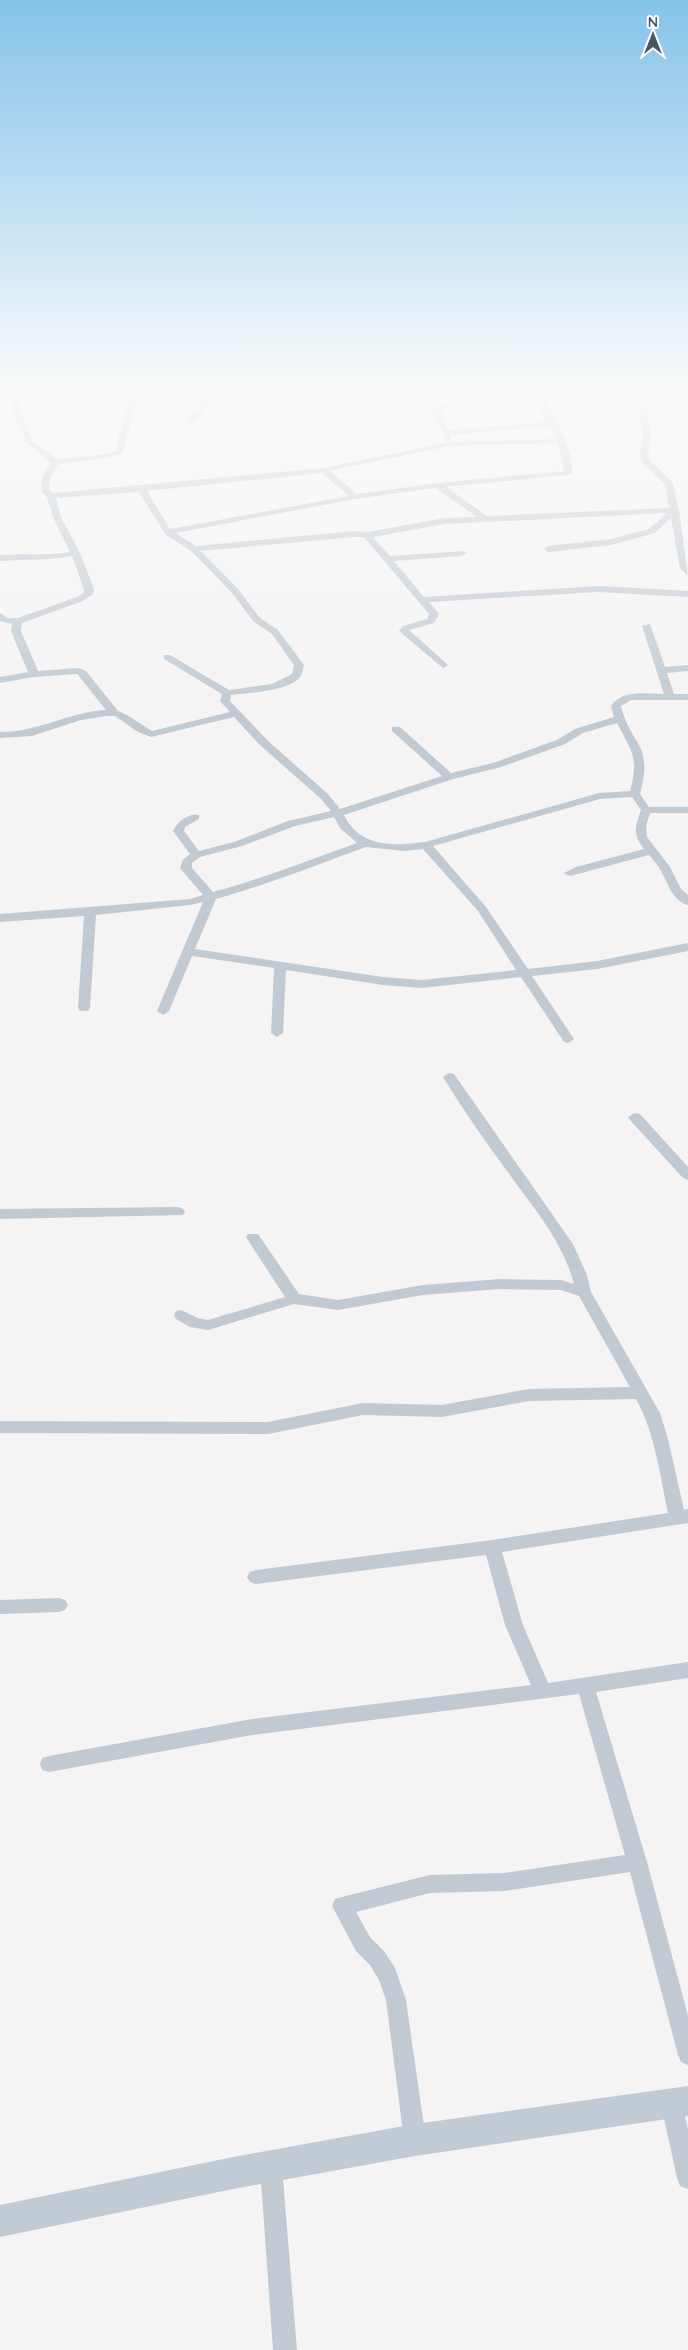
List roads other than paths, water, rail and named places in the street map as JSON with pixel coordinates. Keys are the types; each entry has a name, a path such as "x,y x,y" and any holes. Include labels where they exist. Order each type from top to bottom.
{"street":[{"path":"34,674 16,631 16,625 80,599 88,594 89,589 76,553 57,517 51,498"},
{"path":"147,498 168,532 194,549 235,592 258,620 275,632 300,664 296,676 284,682 227,693 167,657"},
{"path":"168,532 354,498"},
{"path":"456,498 485,519"},
{"path":"672,498 684,568 688,573"},
{"path":"194,549 354,534 367,535 428,523 675,510"},
{"path":"548,549 611,542 652,531 675,510"},
{"path":"367,535 434,614 431,622 406,628 404,631 443,665"},
{"path":"0,558 25,556 50,558 76,553"},
{"path":"388,559 462,553"},
{"path":"421,600 599,589 688,594"},
{"path":"0,616 6,621 20,622"},
{"path":"647,626 670,696"},
{"path":"663,670 688,668"},
{"path":"0,680 34,674 78,671 82,673 114,713"},
{"path":"227,693 225,702 264,743 324,796 338,813 344,826 365,844"},
{"path":"646,810 635,794 639,777 639,755 618,719 616,706 620,701 628,697 688,697"},
{"path":"0,735 29,733 67,720 114,713 122,716 145,733 151,734 237,713"},
{"path":"211,897 186,868 186,862 196,855 238,844 292,823 338,813 449,777 496,765 561,742 579,732 618,719"},
{"path":"396,729 449,777"},
{"path":"0,918 90,912 190,902 258,884 282,873 365,844 404,848 426,845 599,796 635,794"},
{"path":"646,810 688,810"},
{"path":"646,810 641,826 641,837 652,850 676,890 688,902"},
{"path":"195,817 181,825 178,831 196,855"},
{"path":"426,845 482,909 568,1039"},
{"path":"570,874 595,864 619,860 652,850"},
{"path":"163,1011 211,897"},
{"path":"84,1008 90,912"},
{"path":"189,952 383,981 422,984 598,965 688,947"},
{"path":"277,1033 280,966"},
{"path":"256,1577 492,1547 683,1517 652,1413 618,1356 584,1292 579,1270 560,1232 492,1141 449,1077"},
{"path":"635,1117 688,1175"},
{"path":"0,1214 178,1212"},
{"path":"253,1237 294,1299"},
{"path":"181,1315 195,1323 208,1325 294,1299 338,1306 423,1290 500,1284 560,1285 584,1292"},
{"path":"0,1427 268,1428 364,1409 442,1411 529,1395 641,1393"},
{"path":"492,1547 514,1625 543,1691"},
{"path":"0,1607 59,1604"},
{"path":"50,1764 252,1727 585,1686 688,1670"},
{"path":"585,1686 637,1862 688,2055"},
{"path":"415,2140 394,1992 388,1975 377,1958 363,1944 342,1906 430,1884 504,1882 637,1862"},
{"path":"0,2221 232,2173 415,2140 680,2103 688,2178"},
{"path":"271,2167 285,2350"}]}
